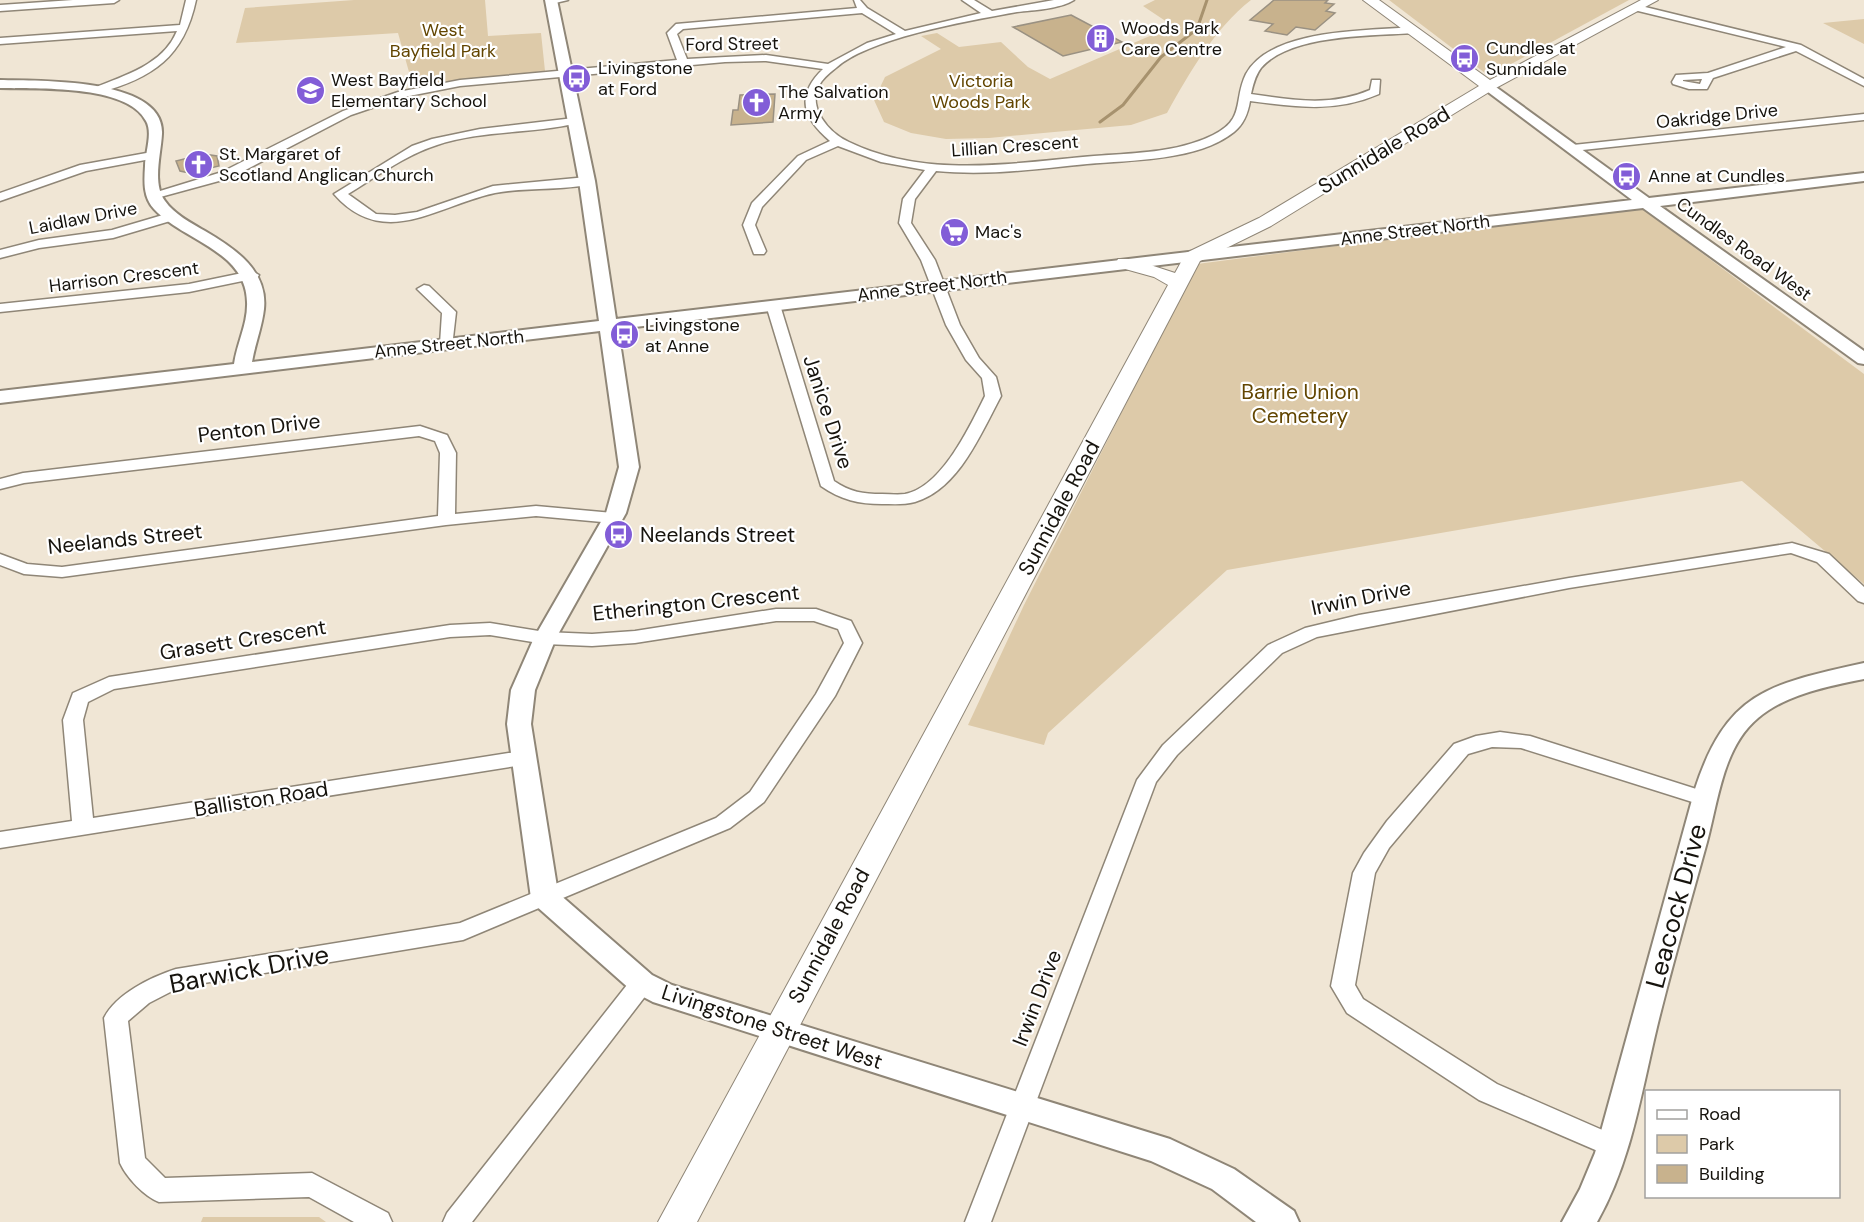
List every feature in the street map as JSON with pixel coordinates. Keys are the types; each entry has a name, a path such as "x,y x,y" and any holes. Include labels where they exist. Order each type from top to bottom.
{"main road":[{"name":"Cundles Road West","path":"1370,0 1490,86"},
{"name":"Sunnidale Road","path":"677,1222 1193,257 1265,222 1515,71 1651,0"},
{"path":"1455,63 1502,73 1515,71"},
{"path":"1125,263 1161,273 1178,283"}],"street":[{"path":"4,11 114,0"},
{"path":"98,90 164,60 178,44 191,0"},
{"path":"545,898 522,758 519,724 524,690 545,638 613,518 629,467 587,181 564,74 555,0"},
{"path":"855,0 864,10 901,33"},
{"path":"967,0 992,16"},
{"name":"Lillian Crescent","path":"1070,0 901,33 866,46 829,67 812,87 810,107 816,124 839,141 880,158 933,168 985,170 1161,153 1191,147 1217,138 1235,126 1244,114 1248,86 1256,67 1279,51 1321,40 1414,30"},
{"path":"1637,8 1797,47 1864,83"},
{"path":"683,62 672,33 680,26 864,10"},
{"path":"0,41 183,28"},
{"path":"1709,76 1797,47"},
{"name":"Ford Street","path":"153,195 226,175 347,113 402,93 460,83 683,62 766,58 829,67"},
{"path":"1247,97 1341,105 1360,100 1374,92 1376,82"},
{"path":"0,84 98,90 135,102 149,114 155,124 152,156 153,195 160,206 231,256 252,275 256,304 242,369"},
{"name":"Cundles Road West","path":"1490,86 1645,202 1864,359"},
{"name":"Oakridge Drive","path":"1573,148 1864,117"},
{"path":"574,121 480,132 436,141 416,148 340,194 373,217 395,219 419,215 493,190 587,181"},
{"path":"759,251 749,225 756,206 802,158 839,141"},
{"name":"Laidlaw Drive","path":"0,197 84,168 152,156"},
{"name":"Janice Drive","path":"773,305 827,483 846,496 911,498 935,487 974,432 993,396 989,377 973,360 953,325 928,260 905,223 909,199 933,168"},
{"name":"Anne Street North","path":"0,397 1864,177"},
{"name":"Laidlaw Drive","path":"0,254 39,244 113,234 173,216"},
{"name":"Harrison Crescent","path":"0,308 189,288 252,275"},
{"path":"424,289 449,312 447,344"},
{"name":"Penton Drive","path":"0,484 23,478 252,449 420,432 441,438 448,453 446,520"},
{"name":"Neelands Street","path":"0,559 24,569 62,572 536,510 613,518"},
{"name":"Irwin Drive","path":"978,1222 1147,780 1170,750 1275,649 1311,632 1359,621 1569,583 1792,548 1823,558 1864,597"},
{"name":"Etherington Crescent","path":"545,638 592,640 634,637 776,615 816,615 845,625 853,644 825,696 757,797 723,823 545,898"},
{"name":"Grasett Crescent","path":"82,827 73,720 80,698 109,683 450,631 490,629 545,638"},
{"name":"Leacock Drive","path":"1579,1222 1589,1206 1614,1147 1642,1029 1705,799 1726,742 1749,712 1790,692 1864,671"},
{"path":"1614,1147 1488,1092 1355,1006 1343,986 1364,873 1369,861 1408,812 1461,749 1470,745 1508,738 1523,741 1705,799"},
{"name":"Balliston Road","path":"0,840 522,758"},
{"name":"Livingstone Street West","path":"545,898 642,983 663,994 1159,1149 1223,1179 1282,1222"},
{"name":"Barwick Drive","path":"379,1222 312,1185 159,1190 134,1163 116,1018 141,996 176,978 463,931 545,898"},
{"path":"456,1222 642,983"}],"green space":[{"name":"West Bayfield Park","path":"354,0 485,0 488,36 541,33 545,71 432,83 409,72 398,33 236,43 245,8"},
{"name":"Victoria Woods Park","path":"1155,0 1251,0 1214,38 1167,113 1131,125 989,138 946,139 911,133 884,122 874,100 885,77 941,49 921,36 937,33 959,47 1001,42 1028,67 1050,79 1173,26 1143,6"},
{"path":"1389,0 1629,0 1489,76"},
{"path":"1864,19 1864,44 1823,23"},
{"name":"Barrie Union Cemetery","path":"1640,207 1864,374 1864,584 1742,481 1227,570 1048,733 1044,745 968,725 1024,605 1197,264"},
{"path":"203,1217 319,1217 326,1222 201,1222"}],"building":[{"path":"1274,0 1328,0 1325,3 1334,4 1326,11 1335,13 1315,30 1296,27 1287,35 1265,31 1273,24 1250,20"},
{"name":"Woods Park Care Centre","path":"1071,15 1122,42 1063,56 1013,27"},
{"name":"The Salvation Army","path":"775,94 773,122 731,125 733,110 738,110 740,95"},
{"name":"St. Margaret of Scotland Anglican Church","path":"204,154 217,156 219,166 189,173 180,171 176,161"}],"waterway":[{"path":"1100,122 1123,105 1161,57 1197,29 1207,0"}],"place":[{"name":"Woods Park Care Centre","path":"1100,38"},
{"name":"Cundles at Sunnidale","path":"1465,58"},
{"name":"Livingstone at Ford","path":"577,78"},
{"name":"West Bayfield Elementary School","path":"310,90"},
{"name":"The Salvation Army","path":"757,102"},
{"name":"St. Margaret of Scotland Anglican Church","path":"198,164"},
{"name":"Anne at Cundles","path":"1627,176"},
{"name":"Mac's","path":"954,232"},
{"name":"Livingstone at Anne","path":"624,335"},
{"name":"Neelands Street","path":"619,535"}]}
